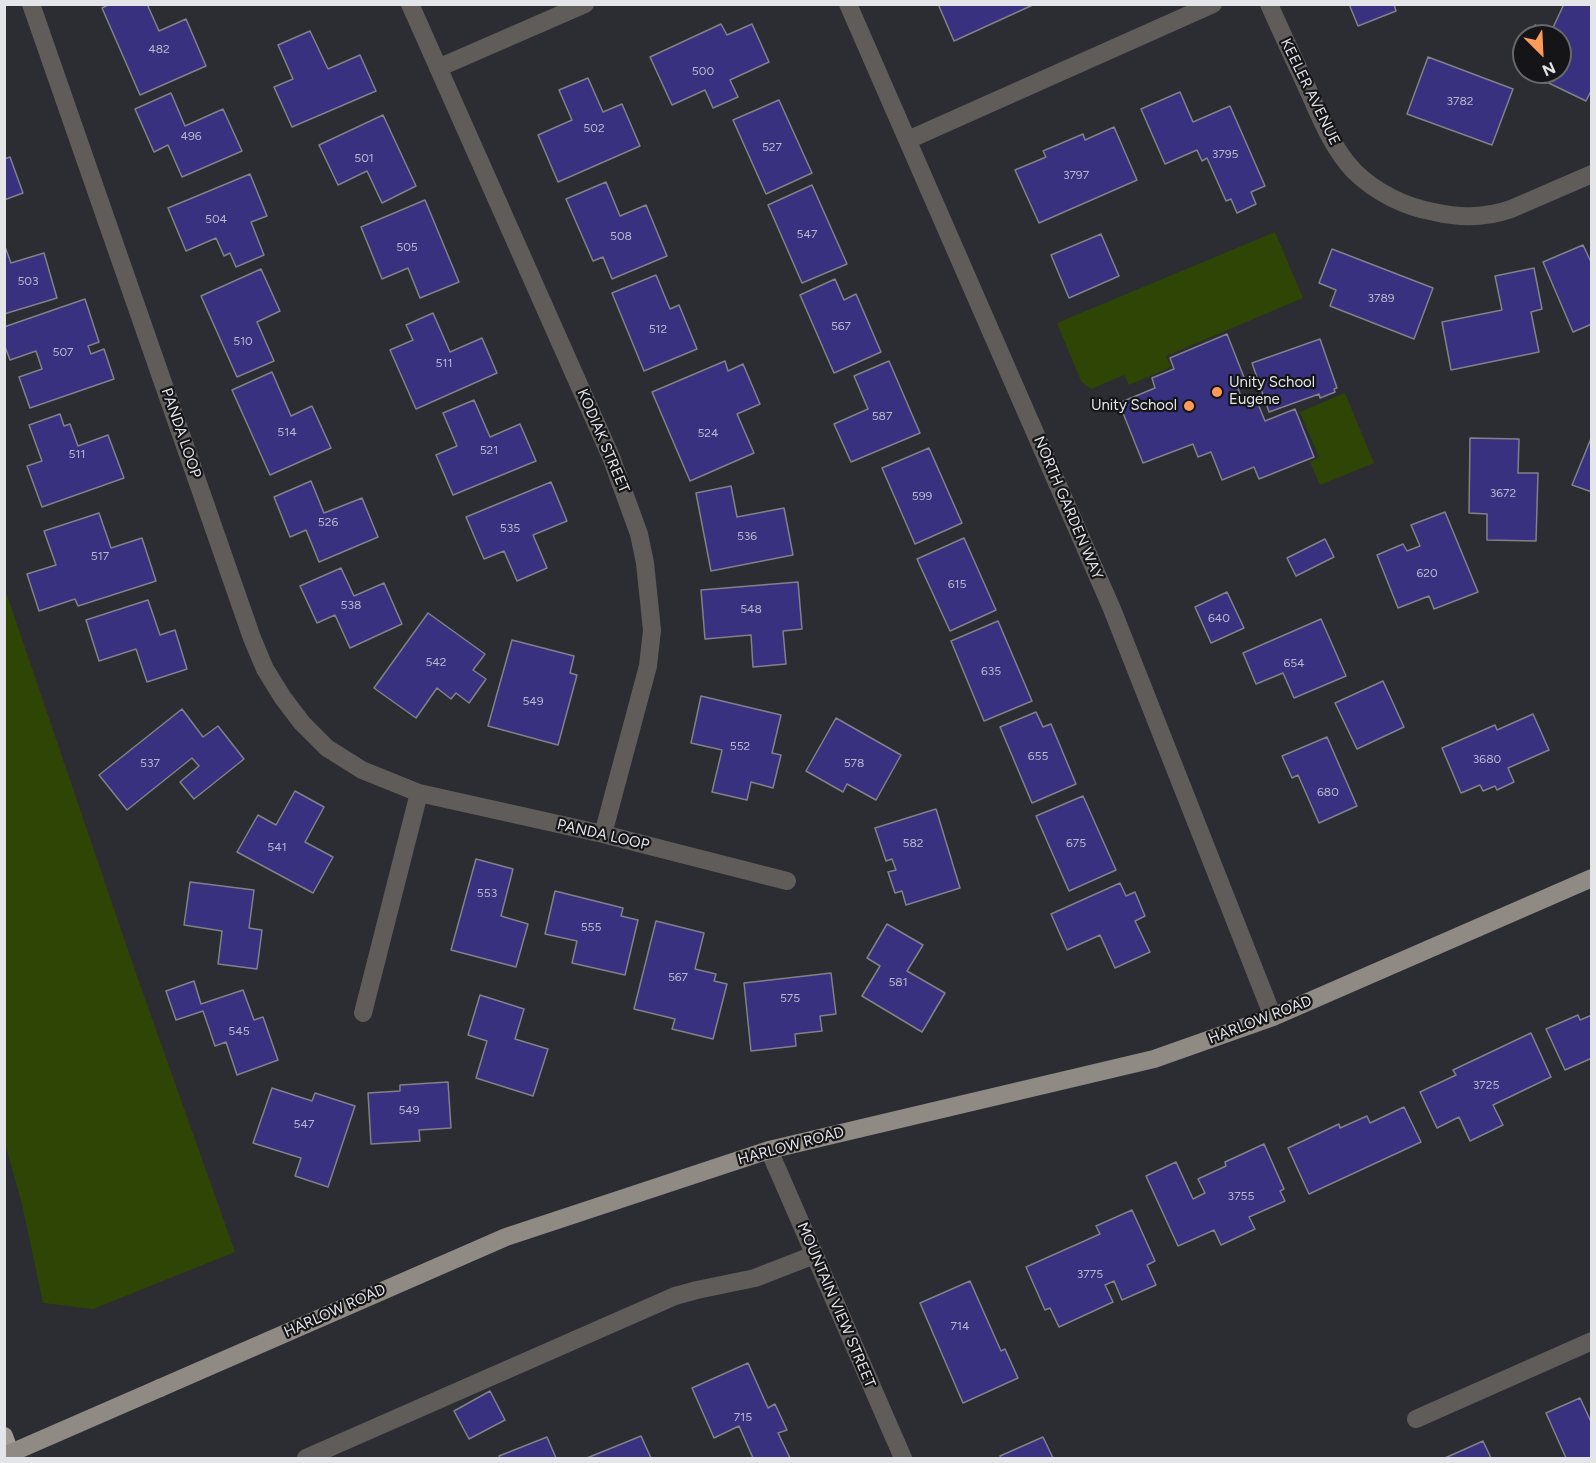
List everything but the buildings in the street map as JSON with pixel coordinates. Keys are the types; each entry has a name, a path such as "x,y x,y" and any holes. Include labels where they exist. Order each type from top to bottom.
{"highway":[{"path":"4,1436 12,1458"}],"main road":[{"name":"HARLOW ROAD","path":"4,1456 506,1237 769,1150 1154,1059 1273,1017 1592,878"}],"street":[{"name":"PANDA LOOP","path":"31,4 252,638 265,669 282,698 296,715 327,748 363,770 419,793 603,834 787,881"},
{"name":"KODIAK STREET","path":"410,4 611,457 639,534 645,563 652,630 648,666 603,834"},
{"path":"438,68 585,4"},
{"name":"NORTH GARDEN WAY","path":"848,4 1112,609 1273,1017"},
{"path":"908,140 1213,4"},
{"name":"KEELER AVENUE","path":"1269,4 1323,122 1342,156 1354,171 1389,196 1440,214 1489,215 1511,209 1592,174"},
{"path":"363,1013 419,793"},
{"name":"MOUNTAIN VIEW STREET","path":"769,1150 903,1458"},
{"path":"306,1458 675,1296 756,1278 814,1255"},
{"path":"1416,1419 1592,1341"}],"green space":[{"path":"1275,232 1303,298 1166,356 1171,367 1129,385 1124,375 1091,389 1081,381 1057,323"},
{"path":"1345,393 1374,463 1320,485 1310,462 1319,457 1300,412"},
{"path":"5,589 132,962 235,1252 93,1309 43,1303 22,1204 5,1144"}],"place":[{"name":"Unity School Eugene","path":"1217,392"},
{"name":"Unity School","path":"1189,406"}]}
